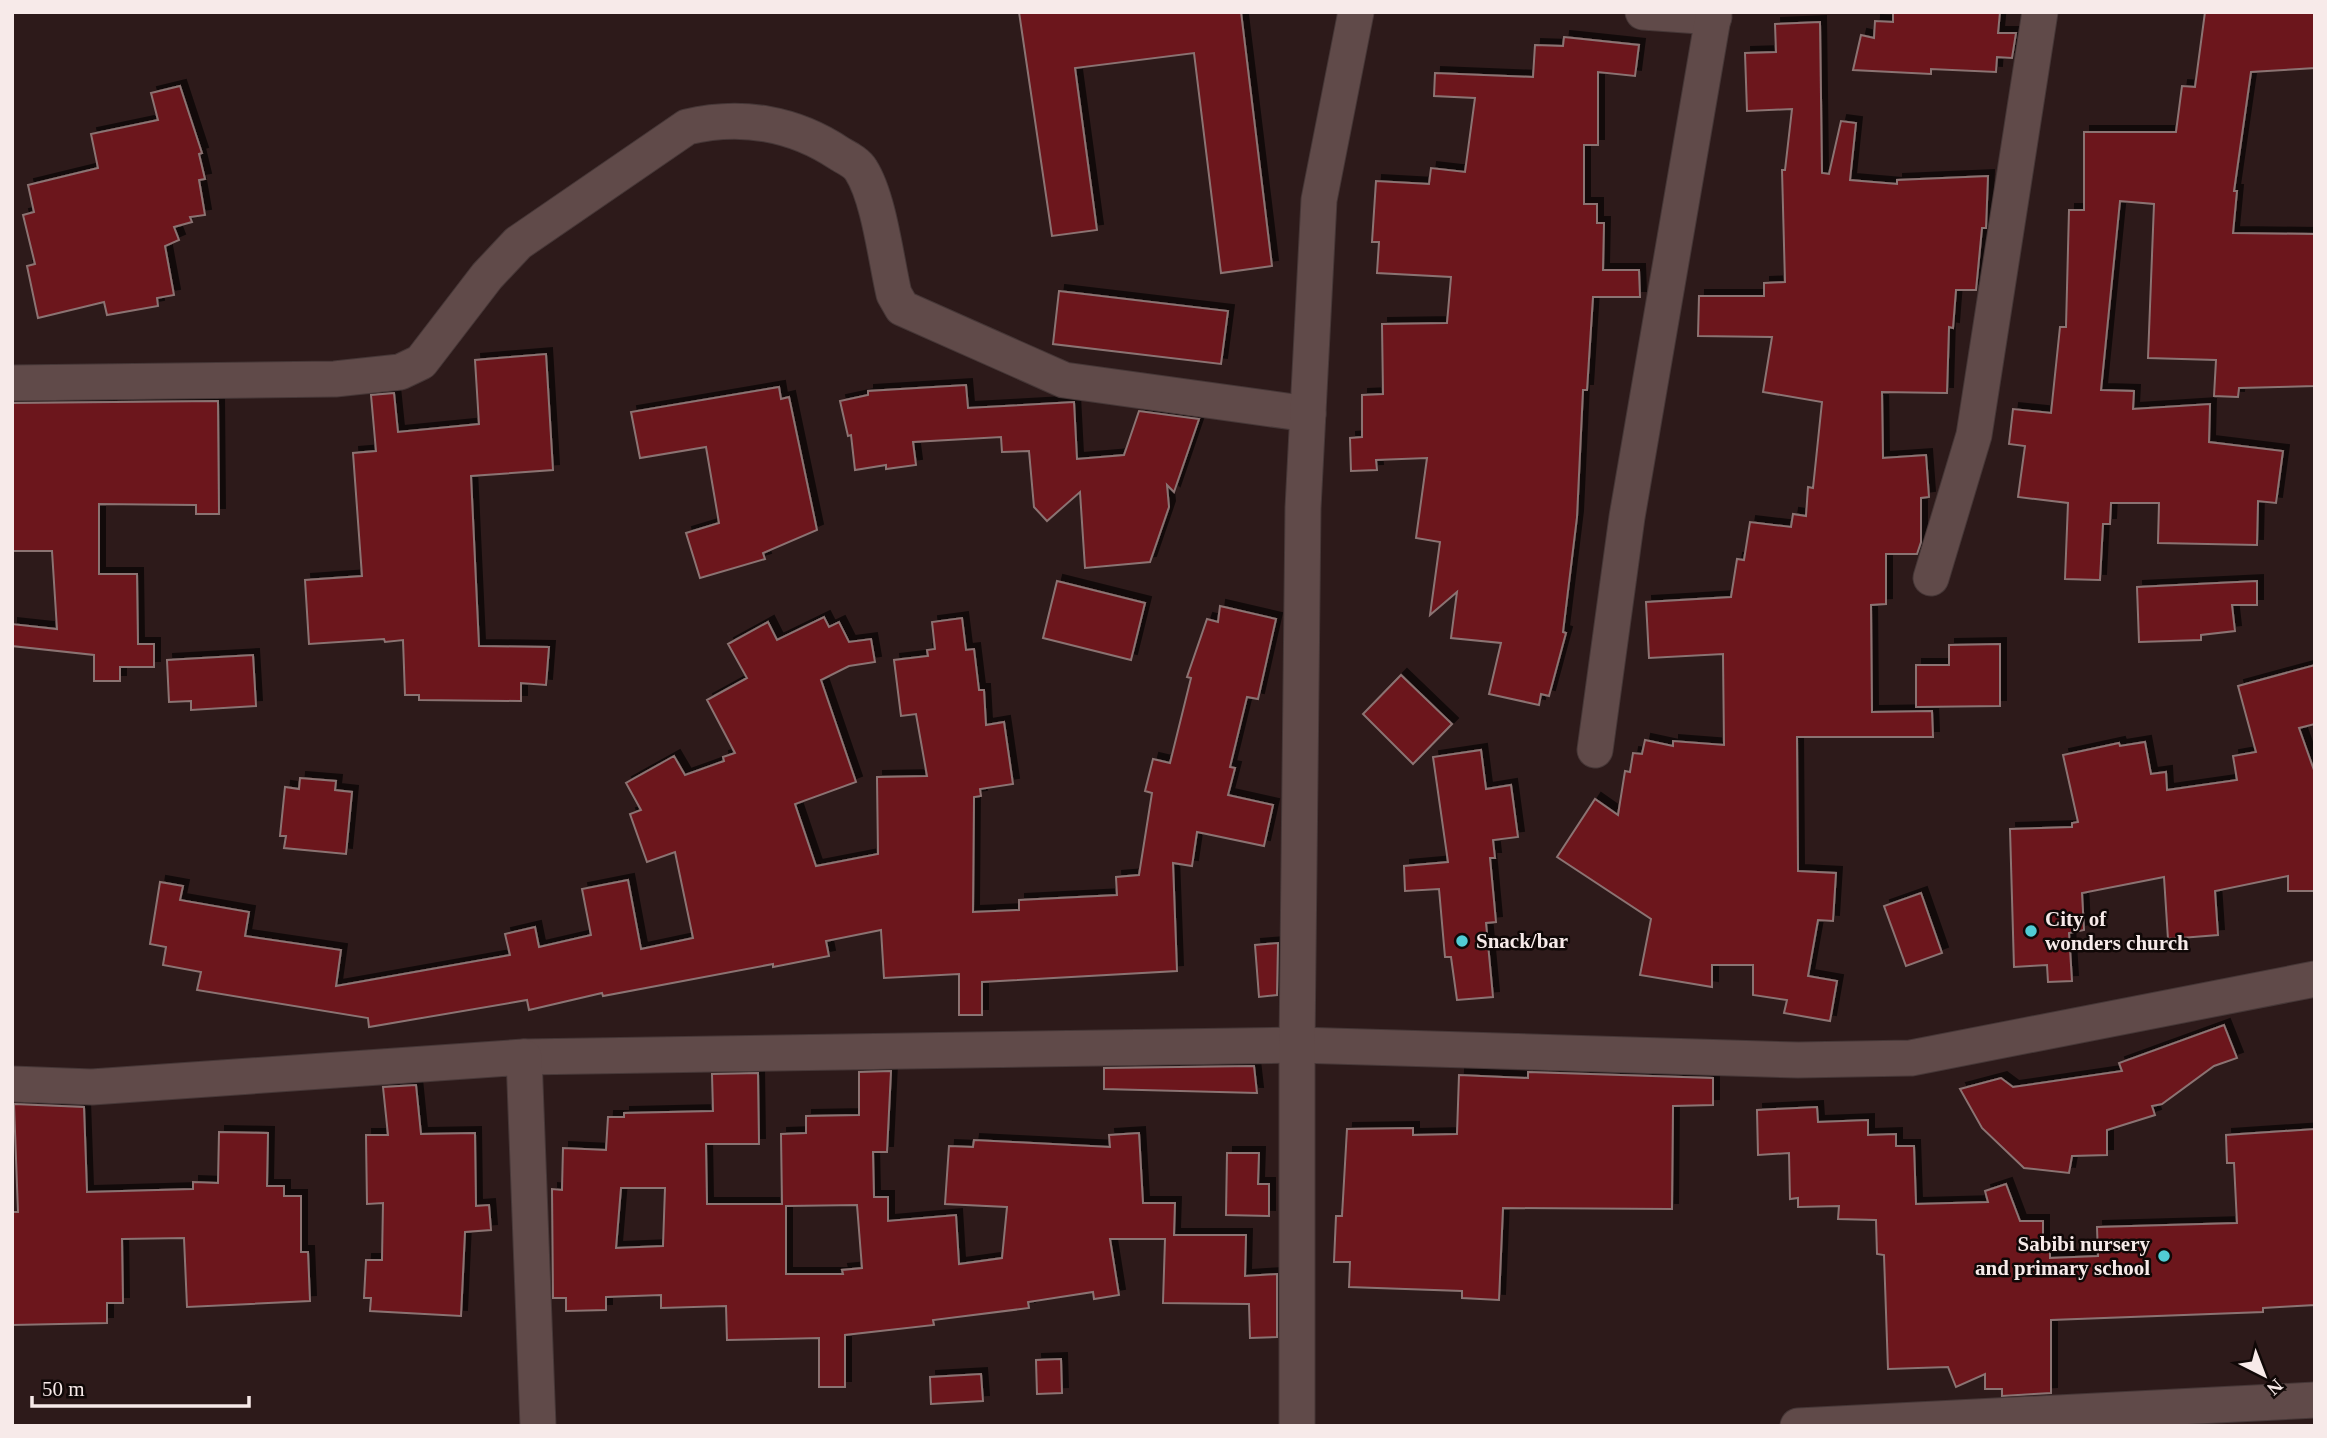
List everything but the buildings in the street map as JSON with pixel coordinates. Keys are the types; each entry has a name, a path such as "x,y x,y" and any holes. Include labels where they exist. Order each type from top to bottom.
{"street":[{"path":"1297,1426 1297,1045 1303,508 1320,200 1356,12"},
{"path":"1595,751 1627,517 1714,15 1643,12"},
{"path":"1931,578 1975,435 2040,12"},
{"path":"12,383 335,379 400,372 421,362 486,276 518,243 687,127 717,120 783,125 819,140 860,167 870,187 894,294 902,308 1064,380 1308,414"},
{"path":"12,1084 92,1087 524,1057 1297,1045 1798,1060 1911,1058 2315,979"},
{"path":"524,1057 538,1426"},
{"path":"1798,1426 2315,1400"}],"place":[{"name":"City of wonders church","path":"2031,931"},
{"name":"Snack/bar","path":"1462,941"},
{"name":"Sabibi nursery and primary school","path":"2164,1256"}]}
